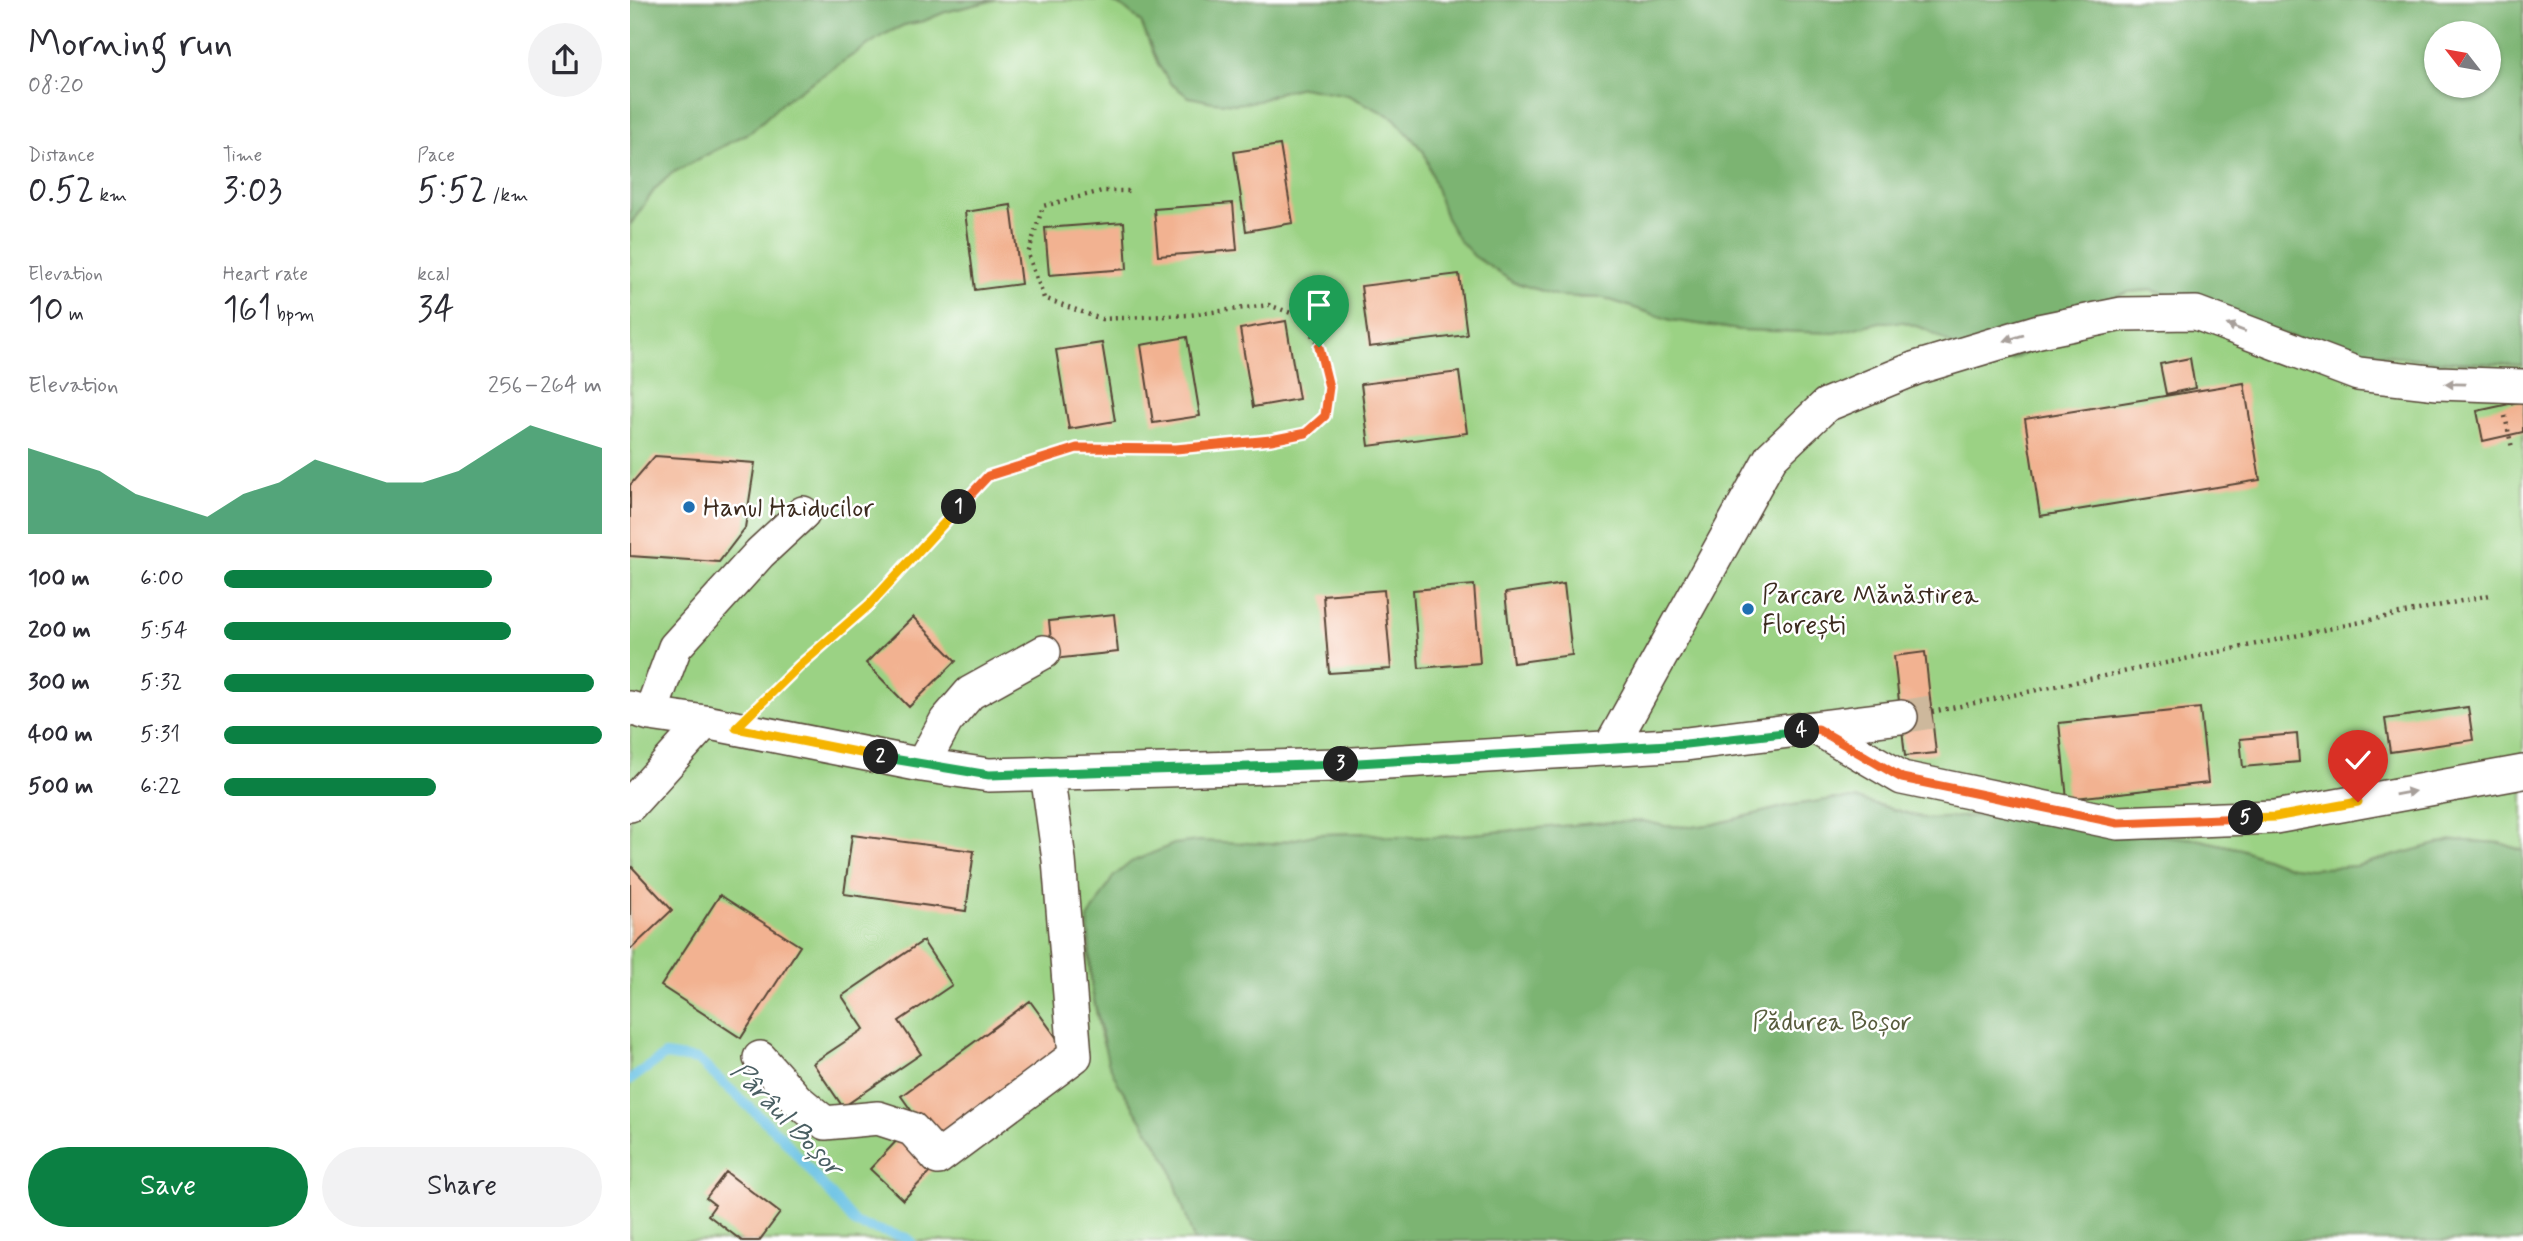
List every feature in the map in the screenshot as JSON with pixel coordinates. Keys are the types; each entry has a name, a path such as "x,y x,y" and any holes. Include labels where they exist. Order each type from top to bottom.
{"lane":[{"path":"1611,748 1771,457 1826,405 1916,368 2039,331 2122,314 2196,313 2358,374 2438,383 2523,386"},
{"path":"803,513 760,553 675,647 640,711 922,765 989,775 1337,765 1611,748 1712,741 1916,715"},
{"path":"922,765 946,721 970,693 1044,652"},
{"path":"630,805 721,725"},
{"path":"1818,729 1902,778 2118,823 2275,817 2523,772"},
{"path":"760,1058 796,1099 825,1123 878,1118 912,1129 938,1158 1075,1056 1059,860 1047,774"}],"path":[{"path":"721,725 799,666 869,605 988,476 1077,448 1176,449 1271,440 1306,433 1325,416 1329,387 1319,347 1302,317 1269,305 1189,316 1101,318 1044,298 1028,254 1043,205 1102,191 1130,191"},
{"path":"1916,715 2490,595"}],"green space":[{"path":"630,0 995,0 945,12 883,35 785,100 752,131 672,173 655,189 630,225"},
{"path":"995,0 1108,0 1123,7 1141,22 1158,64 1170,83 1189,97 1258,101 1302,87 1348,95 1395,118 1424,152 1446,218 1474,256 1513,282 1580,298 1604,298 1671,320 1739,330 1809,331 1880,322 1904,322 1925,329 1966,353 2086,312 2106,300 2128,292 2151,290 2344,355 2366,352 2435,361 2523,365 2523,851 2501,843 2452,840 2356,866 2309,869 2286,866 2241,849 2195,839 1952,818 1927,819 1880,805 1833,799 1692,827 1665,826 1643,821 1439,837 1390,837 1367,833 1319,834 1272,844 1247,844 1087,943 1101,1038 1118,1083 1169,1163 1194,1241 630,1241 630,225 655,189 672,173 752,131 785,100 883,35 945,12"},
{"path":"1108,0 2523,0 2523,365 2435,361 2366,352 2344,355 2151,290 2128,292 2106,300 2086,312 2052,342 2011,360 1988,359 1966,353 1925,329 1904,322 1880,322 1835,333 1739,330 1671,320 1604,298 1558,296 1513,282 1474,256 1458,239 1446,218 1424,152 1394,118 1348,95 1302,87 1258,101 1236,104 1189,97 1170,83 1158,64 1141,22 1123,7"},
{"name":"Pădurea Boșor","path":"1833,799 1857,799 1927,819 2024,813 2146,834 2195,839 2241,849 2286,866 2309,869 2356,866 2452,840 2501,843 2523,851 2523,1241 1194,1241 1169,1163 1118,1083 1108,1062 1092,990 1088,919 1113,877 1131,862 1174,844 1198,841 1272,844 1319,834 1367,833 1390,837 1439,837 1643,821 1665,826 1692,827"}],"building":[{"path":"1280,145 1293,223 1246,231 1234,152"},
{"path":"1233,203 1237,250 1158,256 1154,209"},
{"path":"1011,205 1021,284 975,290 965,212"},
{"path":"1124,222 1127,269 1049,275 1045,228"},
{"path":"1459,274 1467,335 1369,347 1361,286"},
{"path":"1286,321 1299,399 1253,407 1240,329"},
{"path":"1187,337 1200,416 1153,423 1141,345"},
{"path":"1102,343 1115,421 1069,429 1056,350"},
{"path":"2190,358 2195,388 2166,394 2160,364"},
{"path":"1459,372 1467,433 1369,446 1361,384"},
{"path":"2244,383 2260,480 2040,516 2025,419"},
{"path":"2523,401 2523,432 2483,441 2477,411"},
{"name":"Hanul Haiducilor","path":"655,456 755,463 745,528 719,562 630,556 630,485"},
{"path":"1564,584 1572,655 1513,663 1505,593"},
{"path":"1474,585 1480,663 1419,668 1413,590"},
{"path":"1384,590 1391,669 1329,673 1323,595"},
{"path":"1114,614 1118,652 1053,659 1049,621"},
{"path":"913,617 956,661 909,707 866,663"},
{"path":"1925,652 1936,753 1905,756 1894,656"},
{"path":"2468,707 2473,740 2390,752 2385,719"},
{"path":"2200,708 2208,783 2067,799 2059,723"},
{"path":"2297,734 2299,762 2243,767 2240,739"},
{"path":"852,835 974,851 966,911 844,894"},
{"path":"632,867 672,910 630,950 630,869"},
{"path":"720,895 800,946 741,1038 661,986"},
{"path":"923,941 952,985 899,1021 921,1054 843,1107 813,1063 864,1029 842,996"},
{"path":"1030,1001 1064,1048 935,1144 901,1096"},
{"path":"901,1136 935,1167 903,1200 870,1169"},
{"path":"726,1172 780,1213 759,1241 742,1241 708,1215 715,1205 706,1198"}],"waterway":[{"name":"Pârâul Boșor","path":"630,1080 665,1055 698,1060 780,1135 856,1224 911,1241"}],"tunnel":[{"path":"1901,717 1931,712"}],"place":[{"name":"Hanul Haiducilor","path":"689,507"},
{"name":"Parcare Mănăstirea Florești","path":"1748,609"}],"route":[{"path":"1319,347 1329,387 1325,416 1306,433 1271,440 1176,449 1077,448 988,476 869,605 799,666 736,728 922,765 989,775 1337,765 1686,744 1818,729 1902,778 2118,823 2275,817 2358,802"}]}
